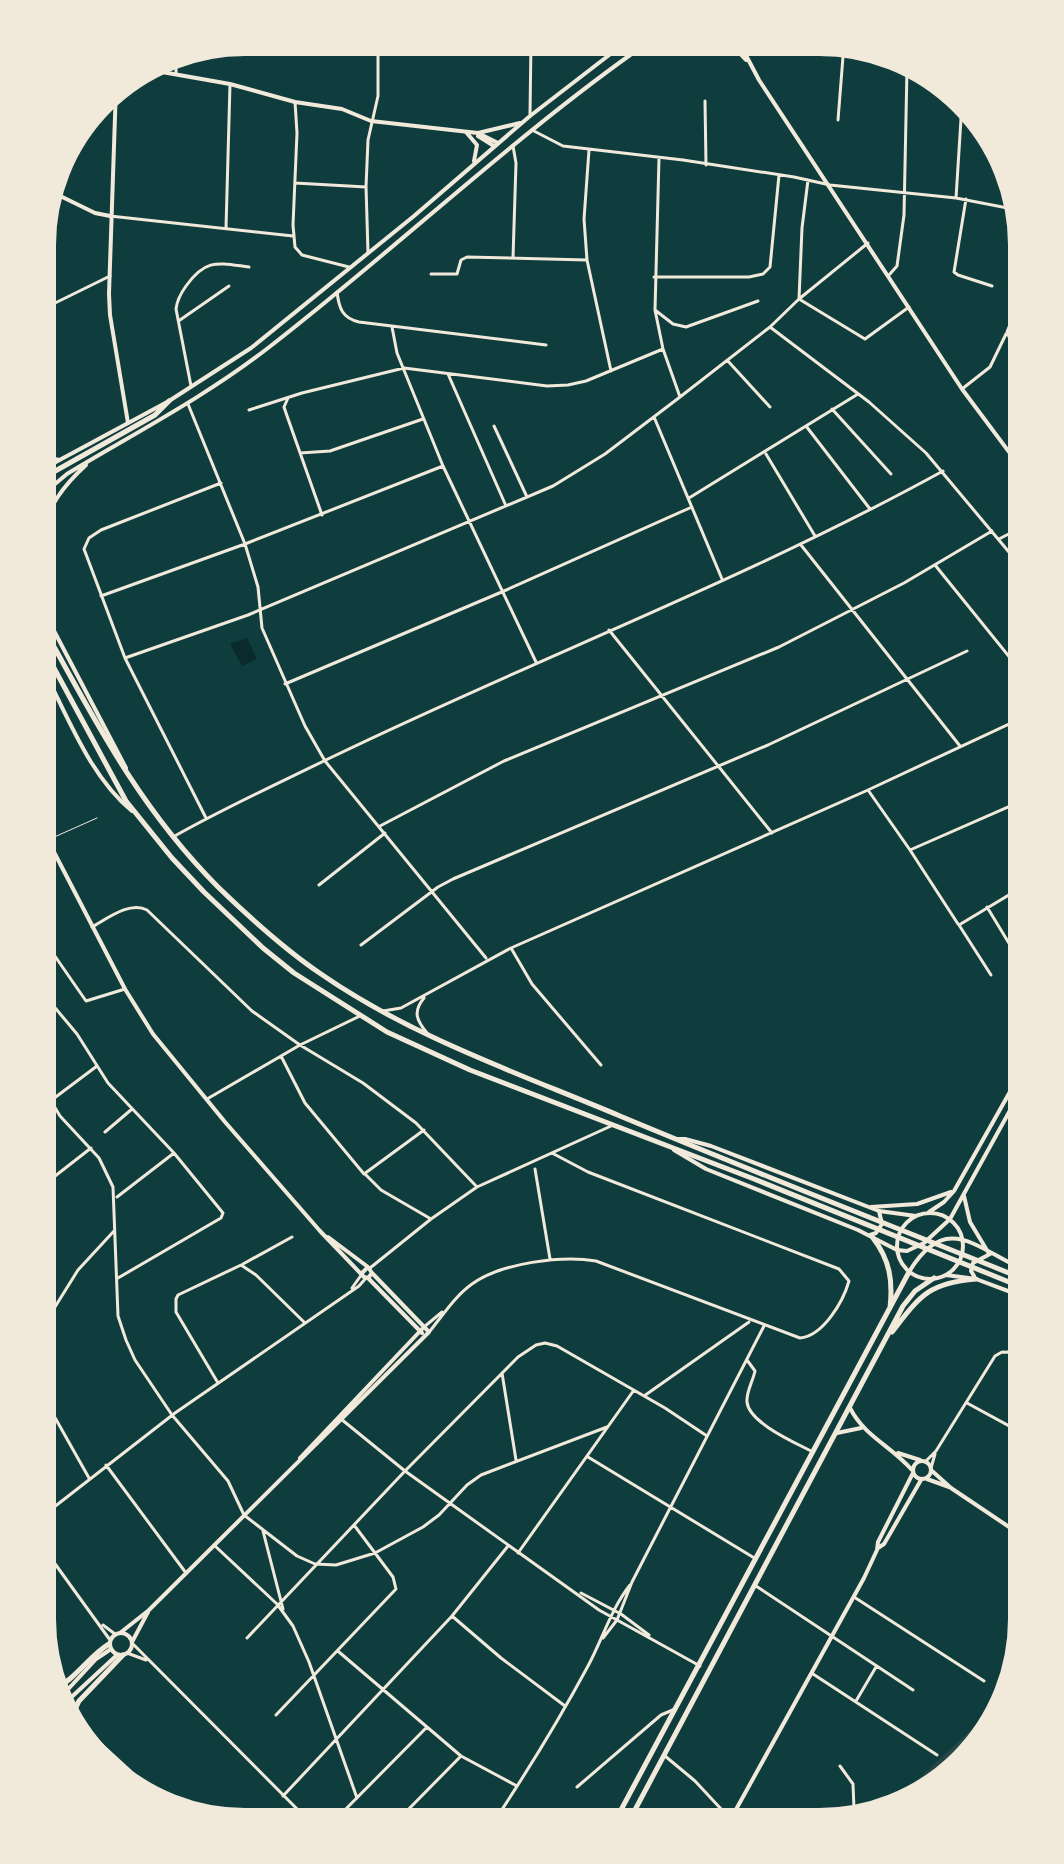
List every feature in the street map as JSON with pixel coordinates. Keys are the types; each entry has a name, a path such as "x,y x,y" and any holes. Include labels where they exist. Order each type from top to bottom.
{"main road":[{"path":"54,464 169,401 251,348 530,116 610,54"},
{"path":"54,485 67,474 188,404 267,349 532,130 632,54"},
{"path":"739,54 748,62"},
{"path":"744,54 962,389 1010,453"},
{"path":"165,72 230,84 295,102 342,109 371,121 478,133 522,123"},
{"path":"115,105 110,216 110,315 128,423"},
{"path":"464,132 496,144"},
{"path":"464,132 477,145 473,163"},
{"path":"478,133 496,144"},
{"path":"61,196 95,213 110,216"},
{"path":"54,472 155,415 169,401"},
{"path":"54,502 91,460"},
{"path":"54,630 145,801"},
{"path":"54,646 116,758 173,837 216,884 289,951 332,982 431,1037 1010,1273"},
{"path":"54,668 126,801 204,892 294,973 360,1016 411,1044 470,1070 1010,1282"},
{"path":"54,690 93,765 116,797 138,816"},
{"path":"54,852 125,989 153,1034 320,1231 427,1334 304,1450 299,1460 149,1610 118,1634 68,1689"},
{"path":"926,1213 941,1214 950,1219 962,1239 960,1258 955,1267 934,1278 919,1277 909,1272 900,1260 897,1250 902,1228 916,1216 944,1202 954,1191 1010,1092"},
{"path":"670,1148 706,1169 897,1250 907,1251 918,1247 950,1219 1010,1111"},
{"path":"675,1139 711,1146 879,1211 916,1216"},
{"path":"868,1207 917,1204 954,1191"},
{"path":"964,1196 970,1222 990,1254"},
{"path":"870,1236 881,1227 879,1211"},
{"path":"870,1236 885,1254 890,1269 889,1312"},
{"path":"621,1810 918,1258 937,1241 949,1237 962,1239 1010,1263"},
{"path":"976,1279 971,1271 973,1263 990,1254"},
{"path":"944,1275 976,1279 1010,1292"},
{"path":"635,1810 884,1342 909,1298 934,1278"},
{"path":"884,1342 922,1295 953,1282 976,1279"},
{"path":"340,1418 422,1329"},
{"path":"850,1408 861,1428 897,1453 912,1471 923,1479 951,1488"},
{"path":"837,1433 861,1428"},
{"path":"897,1453 924,1461 951,1488 1010,1528"},
{"path":"737,1810 854,1597 916,1463 924,1461"},
{"path":"877,1550 884,1544 931,1469"},
{"path":"76,1706 132,1643 149,1610"},
{"path":"118,1634 128,1635 132,1643"},
{"path":"110,1644 122,1654"},
{"path":"65,1682 95,1653 110,1644"},
{"path":"71,1697 105,1663 122,1654"},
{"path":"104,1748 126,1768"}],"street":[{"path":"368,253 366,186 371,121 378,96 378,54"},
{"path":"530,116 531,54"},
{"path":"838,120 843,56"},
{"path":"176,67 176,74"},
{"path":"889,275 897,266 904,193 907,76"},
{"path":"226,228 230,84"},
{"path":"705,101 706,165"},
{"path":"295,102 295,247 302,255 351,267"},
{"path":"956,198 961,117"},
{"path":"532,130 556,144 589,150 779,175 830,185 966,199 1006,207"},
{"path":"510,148 515,155 513,258"},
{"path":"589,150 584,219 587,260 611,371"},
{"path":"659,158 655,310 663,349 680,397"},
{"path":"654,277 749,277 766,272 770,267 779,175"},
{"path":"799,299 808,180"},
{"path":"295,183 356,188 366,186"},
{"path":"966,199 954,272 992,286"},
{"path":"110,216 293,236"},
{"path":"125,658 259,610 527,497 584,469 770,327 868,243"},
{"path":"431,274 457,274 465,257 587,260"},
{"path":"191,388 176,303 178,298 199,269 217,263 249,267"},
{"path":"54,304 110,276"},
{"path":"179,321 229,286"},
{"path":"337,292 340,308 347,318 392,327 546,345"},
{"path":"799,299 865,339 909,307"},
{"path":"655,310 673,324 686,327 758,301"},
{"path":"962,389 990,367 1010,325"},
{"path":"392,327 395,346 443,466 536,662"},
{"path":"770,327 910,438 943,471 1010,553"},
{"path":"1007,332 1010,339"},
{"path":"249,410 404,368 558,386 576,384 663,349"},
{"path":"727,360 770,407"},
{"path":"448,374 506,506"},
{"path":"689,498 858,394"},
{"path":"288,397 284,407 322,515"},
{"path":"188,404 245,544 258,587 262,628 312,739 325,761 487,959"},
{"path":"832,409 891,474"},
{"path":"654,417 723,580"},
{"path":"300,453 330,451 423,419"},
{"path":"494,426 527,497"},
{"path":"806,426 870,509"},
{"path":"765,453 815,536"},
{"path":"54,459 61,460"},
{"path":"101,596 322,515 443,466"},
{"path":"173,837 206,818 536,662 800,544 943,471"},
{"path":"206,818 125,658 84,549 89,538 101,530 222,483"},
{"path":"285,684 692,507"},
{"path":"380,826 504,761 661,694 758,657 852,611 992,531"},
{"path":"999,539 1010,533"},
{"path":"800,544 960,746"},
{"path":"935,565 1010,658"},
{"path":"609,630 773,833"},
{"path":"361,945 432,891 453,879 768,745 967,651"},
{"path":"383,1011 401,1008 487,959 773,833 1010,723"},
{"path":"868,790 991,975"},
{"path":"910,850 1010,806"},
{"path":"319,885 386,833"},
{"path":"959,925 1010,894"},
{"path":"92,927 130,907 147,910 252,1011 300,1045 363,1083 424,1130 477,1187"},
{"path":"987,907 1010,945"},
{"path":"511,948 532,984 601,1065"},
{"path":"54,955 86,1001 125,989"},
{"path":"426,995 416,1013 420,1025 431,1037"},
{"path":"54,1006 132,1109 222,1211 223,1216 118,1278"},
{"path":"207,1099 300,1045 360,1016"},
{"path":"281,1056 305,1103 375,1186 431,1219"},
{"path":"54,1101 97,1066"},
{"path":"54,1106 105,1168 115,1198 117,1303 120,1326 135,1360 172,1415 228,1481 244,1515 297,1556 315,1564 347,1563 375,1553 423,1527 481,1475 607,1427"},
{"path":"105,1132 132,1109"},
{"path":"54,1507 172,1415 350,1291 431,1219 477,1187 611,1126"},
{"path":"364,1174 424,1130"},
{"path":"54,1177 91,1148"},
{"path":"115,1198 174,1153"},
{"path":"427,1334 472,1284 488,1275 550,1259 596,1261 800,1338 812,1335 837,1306 848,1284 848,1277 839,1269 588,1172 552,1153"},
{"path":"535,1169 550,1259"},
{"path":"54,1309 78,1270 114,1231"},
{"path":"218,1383 176,1312 176,1299 183,1291 241,1265 292,1237"},
{"path":"241,1265 256,1275 305,1323"},
{"path":"422,1329 445,1311"},
{"path":"644,1396 750,1321"},
{"path":"603,1638 613,1610 632,1582 764,1326"},
{"path":"247,1638 405,1471 528,1350 545,1343 557,1346 635,1390 707,1436"},
{"path":"931,1469 936,1451 992,1360 998,1354 1009,1351"},
{"path":"747,1360 755,1373 747,1397 751,1413 760,1422 813,1452"},
{"path":"502,1373 516,1460"},
{"path":"518,1553 635,1390"},
{"path":"967,1403 1010,1426"},
{"path":"54,1416 89,1478"},
{"path":"340,1418 405,1471 518,1553 610,1616 700,1666"},
{"path":"924,1461 936,1451"},
{"path":"587,1457 756,1559"},
{"path":"106,1465 186,1573"},
{"path":"276,1715 396,1589 393,1577 354,1525"},
{"path":"263,1531 278,1602 303,1645 357,1798"},
{"path":"214,1545 278,1602"},
{"path":"283,1796 452,1616 508,1546"},
{"path":"54,1561 100,1622 110,1644"},
{"path":"501,1810 566,1707 603,1638 621,1614 632,1582"},
{"path":"754,1584 913,1690"},
{"path":"573,1590 621,1614 654,1639"},
{"path":"854,1597 984,1681"},
{"path":"452,1616 566,1707"},
{"path":"100,1622 118,1634"},
{"path":"132,1643 298,1810"},
{"path":"338,1651 461,1756 517,1786"},
{"path":"122,1654 148,1660"},
{"path":"856,1701 876,1667"},
{"path":"811,1673 937,1755"},
{"path":"577,1787 661,1715 678,1708"},
{"path":"345,1810 427,1727"},
{"path":"408,1810 461,1756"},
{"path":"665,1756 695,1781 720,1810"},
{"path":"840,1766 853,1784 854,1806"}],"lane":[{"path":"54,835 97,818"}],"shaded area":[{"path":"247,638 257,659 242,666 230,644"},
{"path":"978,1723 954,1754 912,1785"}]}
